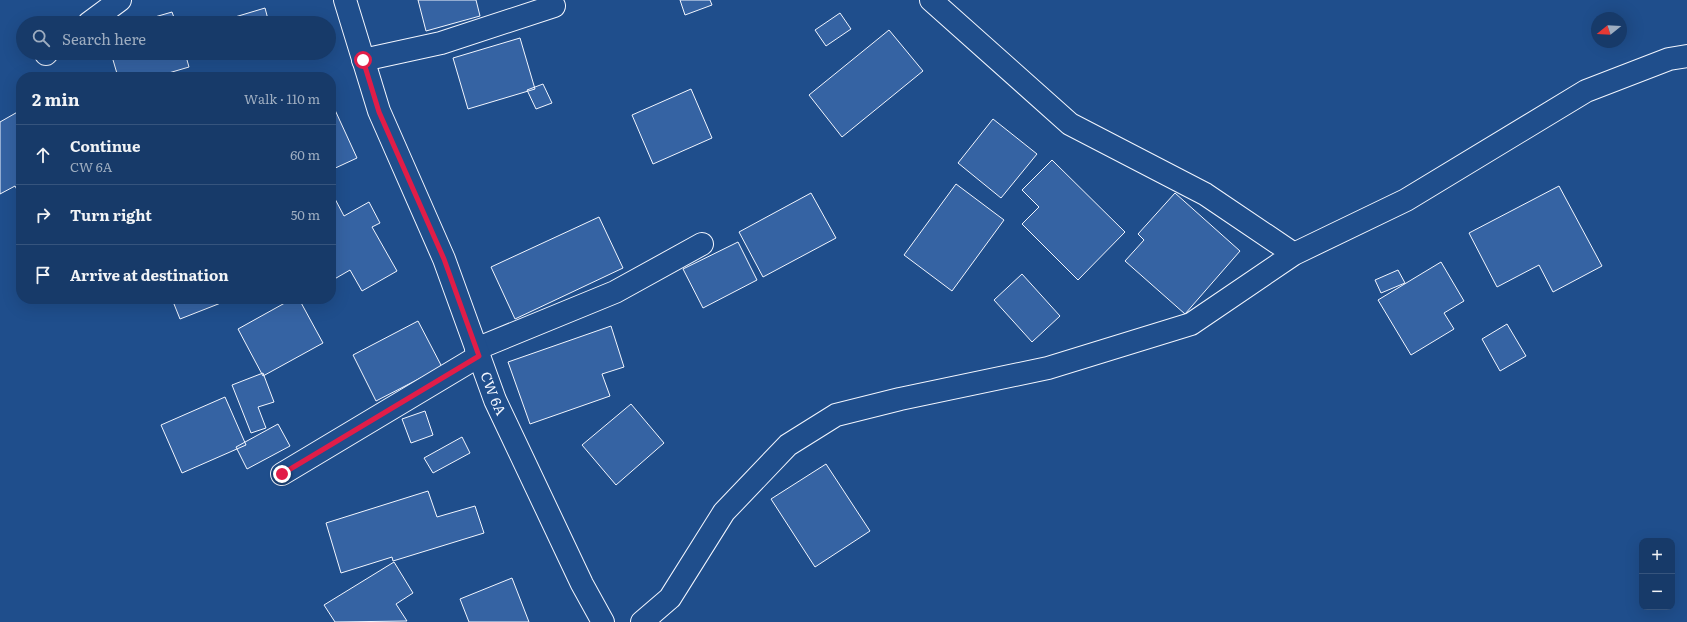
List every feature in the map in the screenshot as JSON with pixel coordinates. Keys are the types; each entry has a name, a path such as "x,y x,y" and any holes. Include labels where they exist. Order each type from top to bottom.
{"street":[{"path":"98,16 120,0"},
{"name":"CW 6A","path":"345,0 379,112 444,259 495,400 582,584 603,622"},
{"path":"931,0 1070,124 1205,194 1294,254"},
{"path":"363,60 442,43 554,6"},
{"path":"642,622 670,598 724,512 788,445 836,415 900,399 1048,368 1191,324 1294,254 1406,200 1586,91 1669,59 1687,56"},
{"path":"282,474 478,353 615,292 702,244"}],"building":[{"path":"418,0 476,0 480,16 426,31"},
{"path":"680,0 710,0 712,5 685,15"},
{"path":"265,8 267,16 238,16"},
{"path":"172,12 173,16 158,16"},
{"path":"840,13 851,29 826,46 815,30"},
{"path":"889,30 923,71 842,137 809,95"},
{"path":"520,38 535,89 468,109 453,58"},
{"path":"113,60 187,60 189,67 172,72 117,72"},
{"path":"543,84 552,103 536,109 527,90"},
{"path":"691,89 712,138 653,164 632,115"},
{"path":"336,112 357,158 336,168"},
{"path":"16,113 16,188 15,186 0,194 0,122"},
{"path":"993,119 1037,154 1001,198 958,163"},
{"path":"1052,160 1125,232 1078,280 1022,224 1039,207 1022,190"},
{"path":"956,184 1004,220 952,291 904,255"},
{"path":"1559,186 1602,266 1553,292 1539,265 1497,287 1469,233"},
{"path":"811,193 836,238 763,277 739,232"},
{"path":"1175,193 1240,251 1185,314 1125,261 1144,240 1138,234"},
{"path":"336,201 344,216 369,202 380,223 372,227 397,271 362,291 350,270 336,278"},
{"path":"599,217 623,268 515,319 491,267"},
{"path":"738,242 757,280 703,308 683,269"},
{"path":"1441,262 1464,301 1444,313 1454,329 1411,355 1378,300"},
{"path":"1398,270 1405,283 1381,293 1375,280"},
{"path":"1022,274 1060,316 1032,342 994,300"},
{"path":"174,304 218,304 180,319"},
{"path":"283,304 302,304 323,343 263,376 238,329"},
{"path":"418,321 442,367 376,401 353,355"},
{"path":"1507,324 1526,356 1500,371 1482,339"},
{"path":"611,326 624,367 602,374 610,396 530,424 508,362"},
{"path":"263,373 274,402 258,407 266,428 251,433 232,385"},
{"path":"225,397 246,445 182,473 161,425"},
{"path":"631,404 664,443 616,485 582,445"},
{"path":"425,411 433,435 411,443 402,419"},
{"path":"278,424 290,446 247,469 236,447"},
{"path":"462,437 470,453 433,473 424,458"},
{"path":"826,464 870,531 815,567 771,499"},
{"path":"428,491 437,517 475,506 484,533 393,561 392,557 341,573 326,523"},
{"path":"394,562 413,593 396,604 407,621 335,622 324,605"},
{"path":"512,578 529,622 469,622 460,599"}],"route":[{"path":"282,474 479,356 444,259 379,112 363,60"}]}
